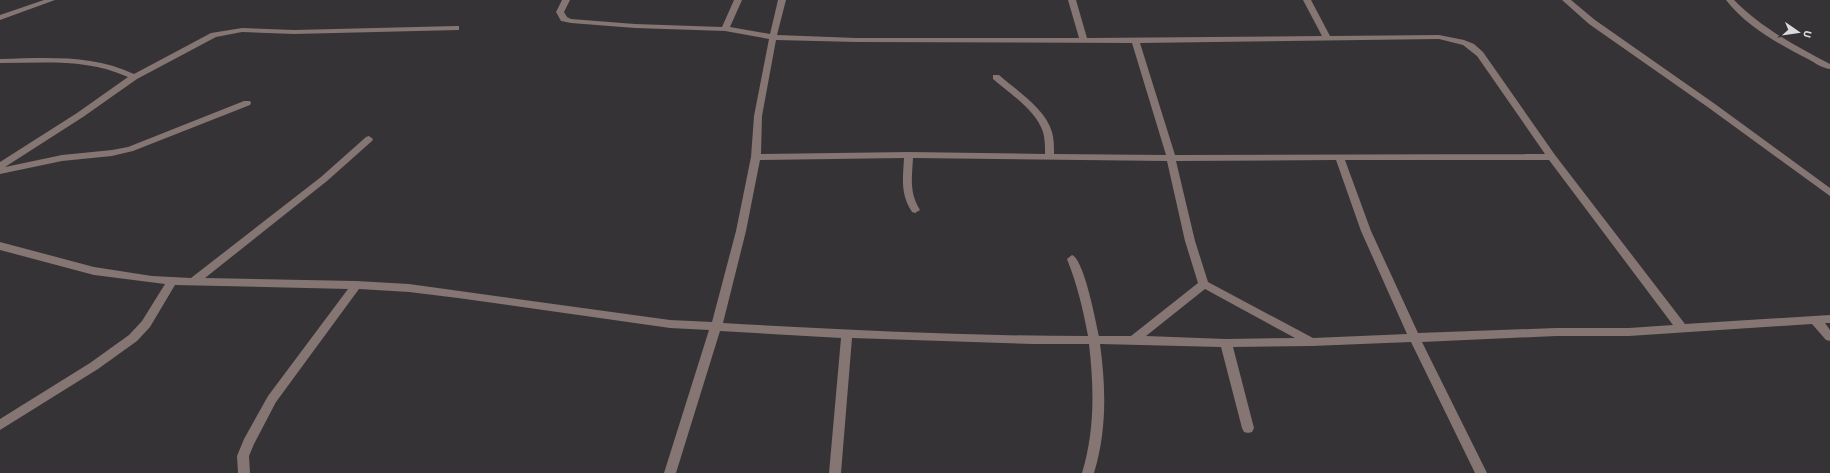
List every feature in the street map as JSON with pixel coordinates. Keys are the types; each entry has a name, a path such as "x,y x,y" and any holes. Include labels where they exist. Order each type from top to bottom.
{"street":[{"path":"0,18 51,0"},
{"path":"566,0 560,12 564,19 571,21 635,26 725,29 773,37 856,40 1135,40 1439,37 1458,40 1470,44 1480,54 1552,157 1681,327"},
{"path":"725,29 738,0"},
{"path":"670,473 716,327 741,231 756,157 758,116 773,37 782,0"},
{"path":"1072,0 1083,40"},
{"path":"1307,0 1327,38"},
{"path":"1566,0 1592,22 1712,106 1830,193"},
{"path":"1730,0 1738,9 1768,33 1792,48 1830,67"},
{"path":"0,166 80,115 134,77 201,40 233,31 294,32 456,28"},
{"path":"1135,40 1171,158 1190,241 1204,284 1312,342"},
{"path":"0,61 81,61 102,64 124,71 134,77"},
{"path":"996,77 1036,115 1046,128 1049,139 1050,156"},
{"path":"0,171 62,158 126,150 247,102"},
{"path":"193,282 324,179 369,139"},
{"path":"756,157 909,155 1171,158 1552,157"},
{"path":"909,155 907,194 909,202 915,210"},
{"path":"1340,158 1366,231 1415,339 1481,473"},
{"path":"0,246 94,271 172,282 356,284 458,294 670,324 847,334 1226,343 1312,342 1415,339 1556,332 1629,332 1681,327 1830,319"},
{"path":"1072,259 1084,289 1093,340 1099,397 1099,419 1091,465 1088,473"},
{"path":"0,425 47,394 94,366 133,338 146,324 172,282"},
{"path":"244,472 243,456 248,443 272,399 356,284"},
{"path":"1133,340 1204,284"},
{"path":"1815,320 1830,337"},
{"path":"835,473 847,334"},
{"path":"1226,343 1248,428"}]}
